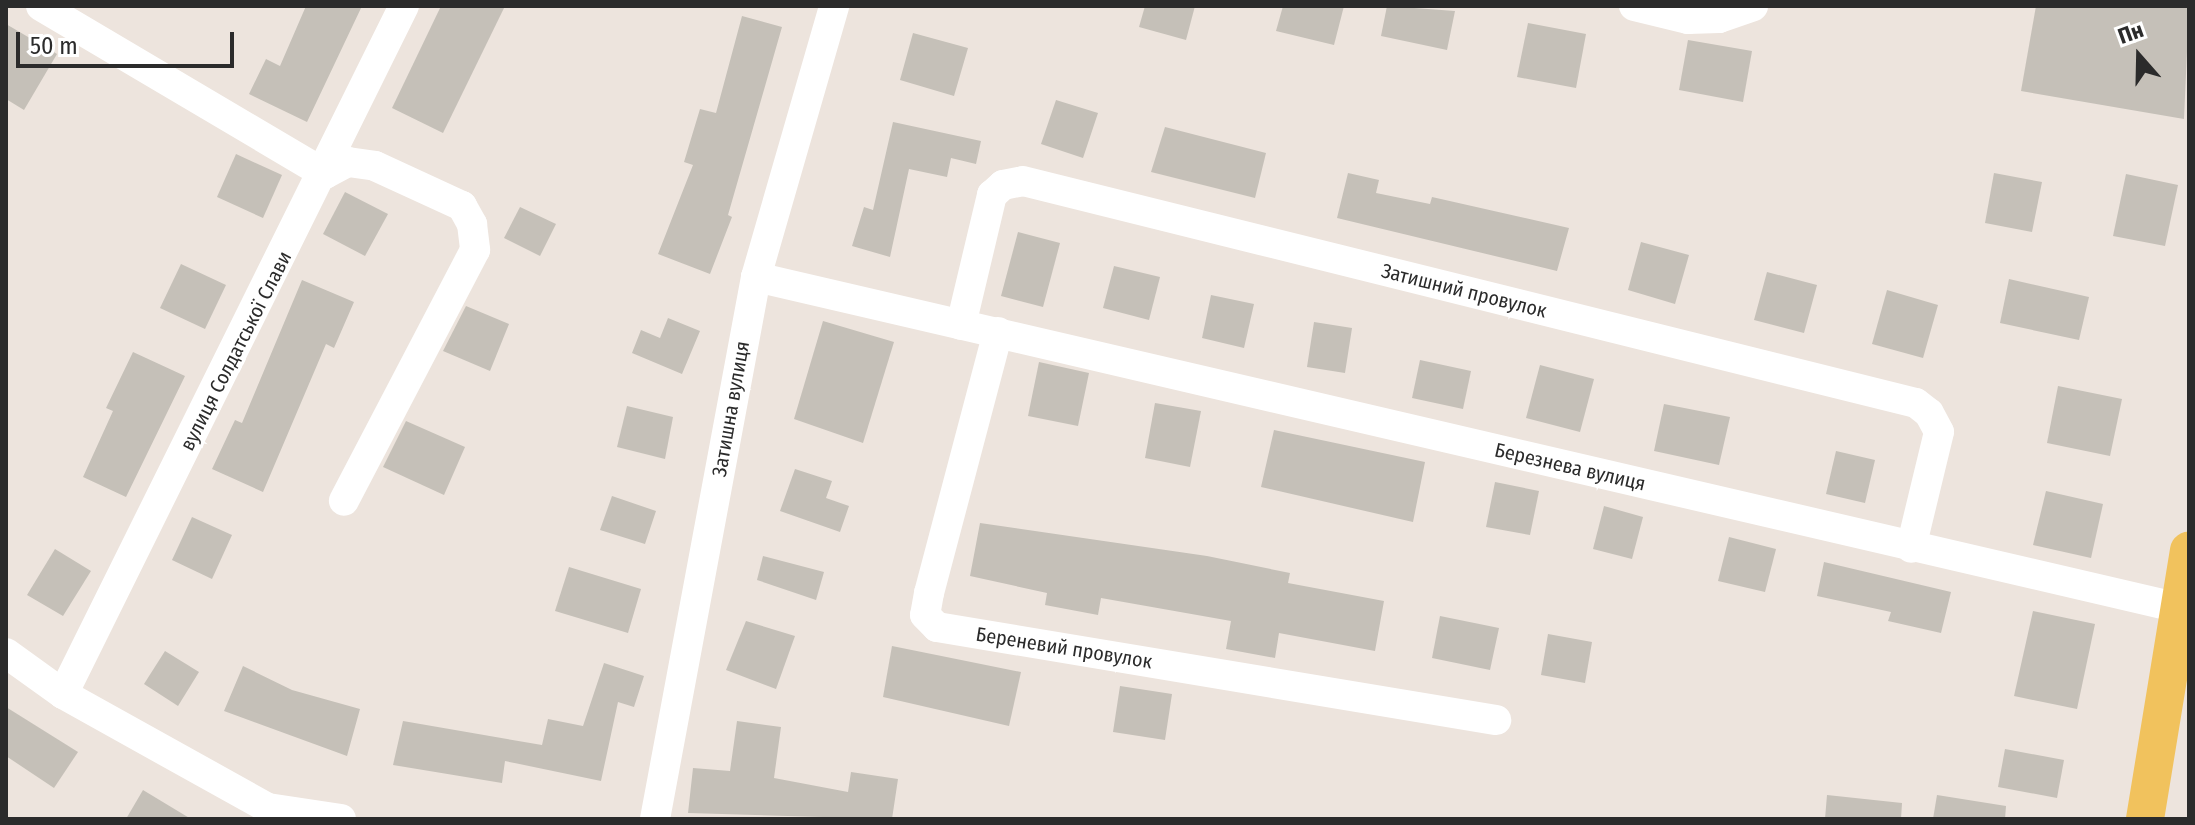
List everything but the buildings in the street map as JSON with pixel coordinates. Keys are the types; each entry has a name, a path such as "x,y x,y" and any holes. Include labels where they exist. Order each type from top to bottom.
{"main road":[{"path":"2145,819 2189,551"}],"street":[{"path":"41,6 325,174 348,162 375,166 462,206 472,224 475,250 344,501"},
{"name":"вулиця Солдатської Слави","path":"63,694 325,174 404,6"},
{"name":"Затишна вулиця","path":"655,819 756,277 834,6"},
{"path":"1634,6 1688,19 1719,18 1753,6"},
{"name":"Затишний провулок","path":"961,325 992,195 1003,185 1023,181 1916,403 1929,413 1939,432 1911,548"},
{"name":"Березнева вулиця","path":"756,277 2179,608"},
{"name":"Береневий провулок","path":"998,332 929,593 925,615 937,627 1496,720"},
{"path":"6,653 63,694 268,808 341,819"}]}
